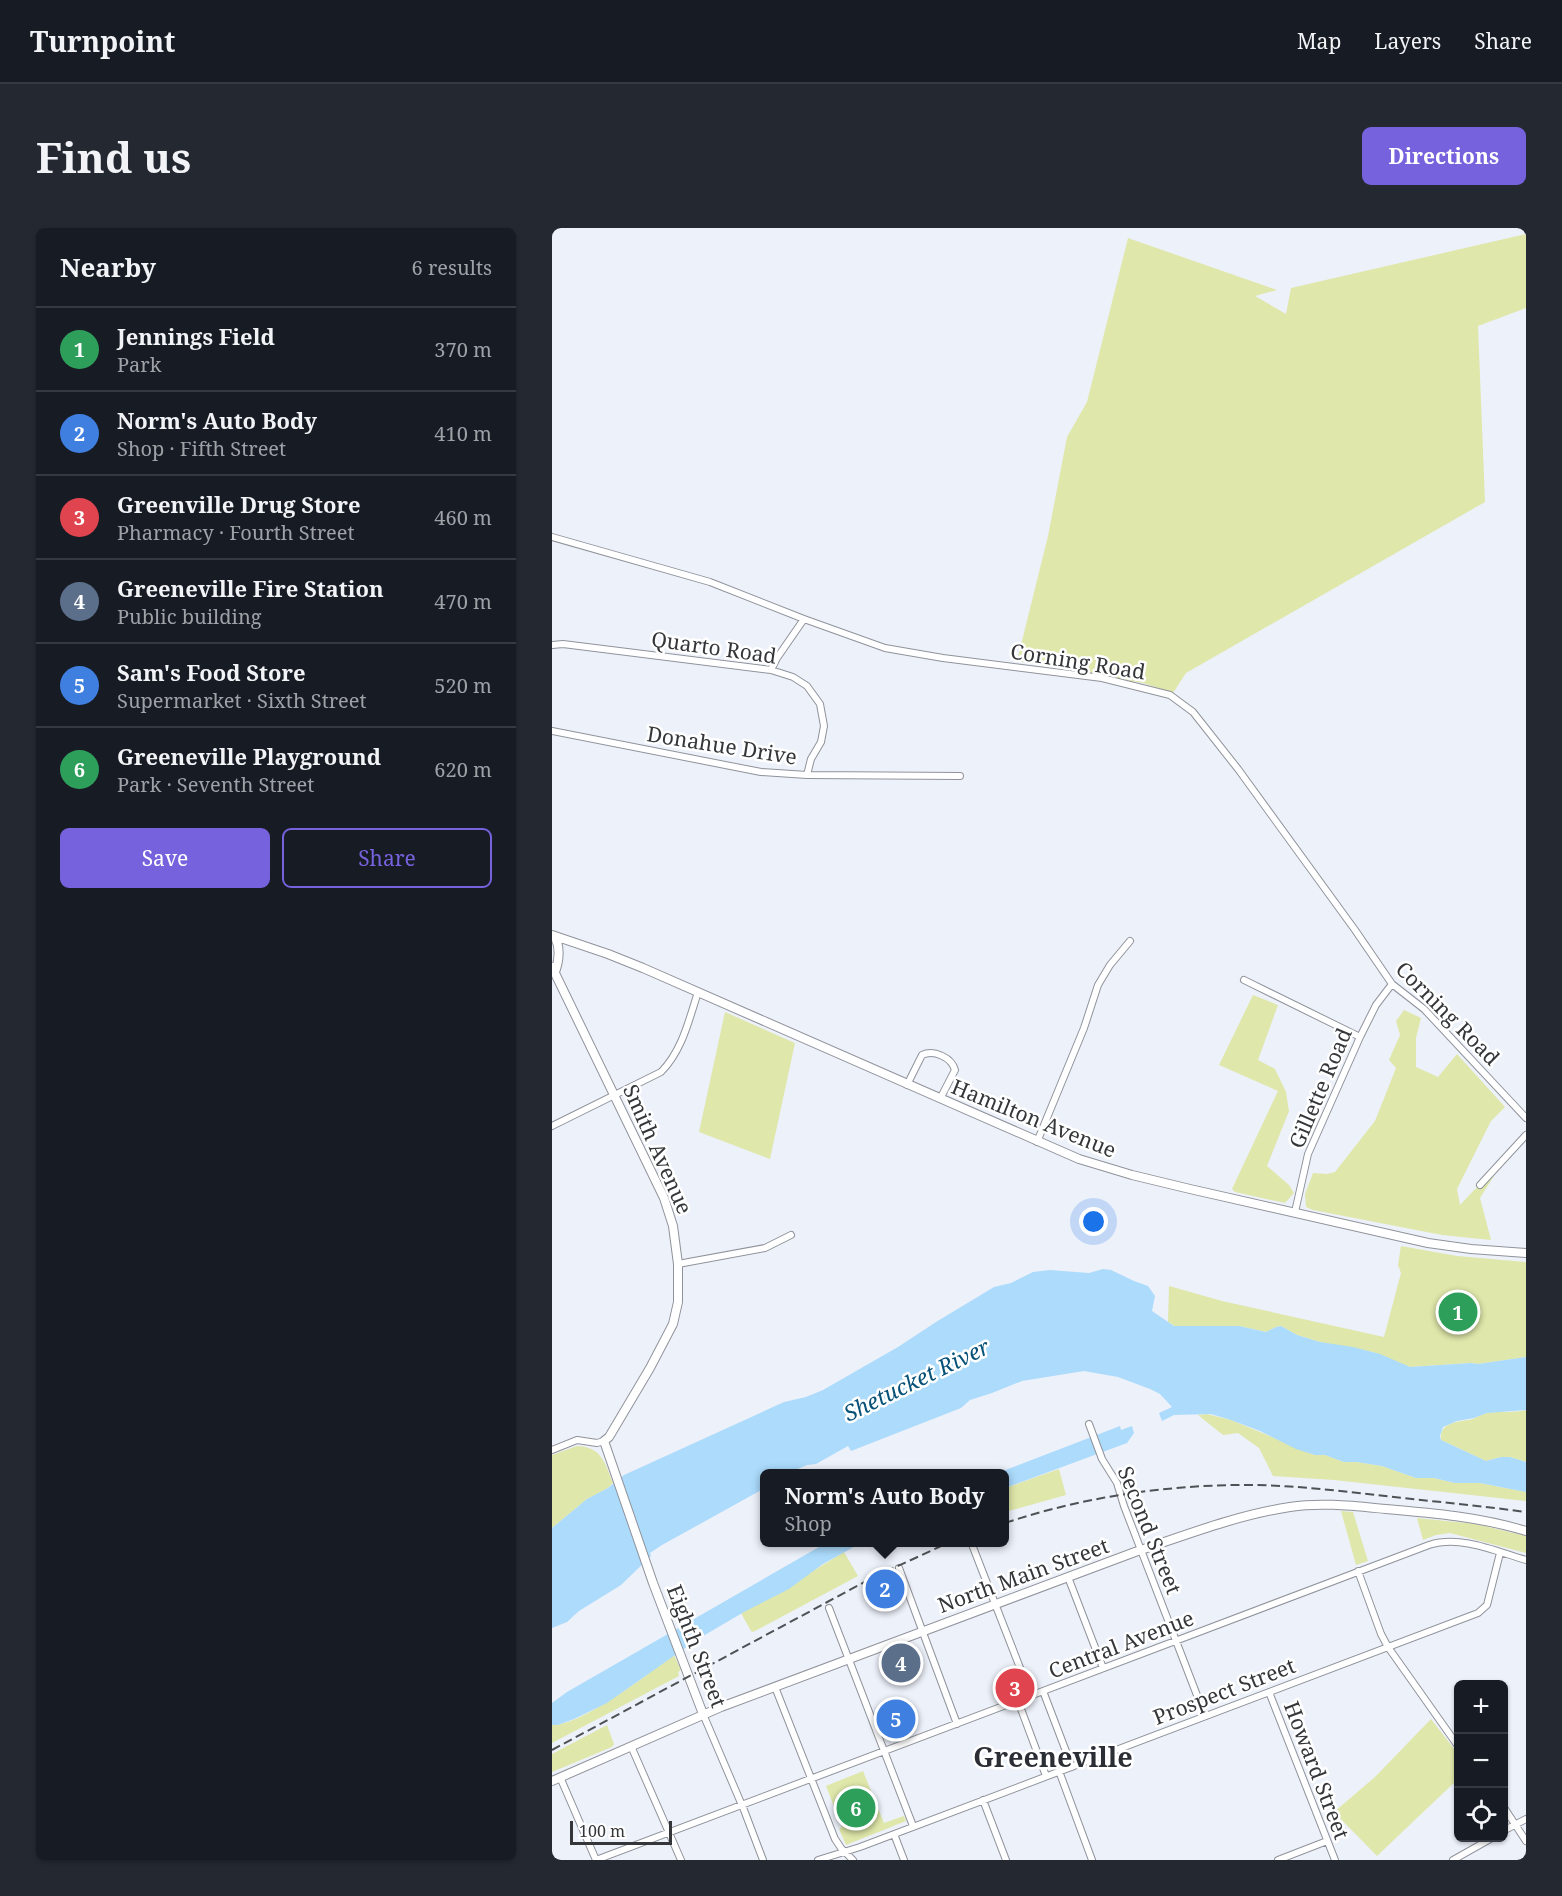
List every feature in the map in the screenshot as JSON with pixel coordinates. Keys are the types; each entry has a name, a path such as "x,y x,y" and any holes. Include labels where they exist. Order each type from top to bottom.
{"main road":[{"name":"Smith Avenue","path":"553,937 557,940 559,949 558,963 553,971 664,1198 673,1226 678,1264 679,1294 673,1324 650,1368 609,1437 604,1441"},
{"name":"Hamilton Avenue","path":"553,937 608,954 1079,1159 1132,1175 1428,1243 1526,1253"},
{"name":"Eighth Street","path":"604,1441 703,1714"},
{"name":"North Main Street","path":"556,1779 703,1714 1141,1550 1249,1516 1305,1505 1366,1507 1493,1522 1526,1531"}],"street":[{"name":"Corning Road","path":"552,537 710,582 885,648 943,658 1102,678 1170,695 1193,712 1238,769 1392,984 1424,1009 1526,1118"},
{"path":"771,670 804,619"},
{"name":"Quarto Road","path":"552,645 563,644 771,670 793,677 807,686 820,704 824,726 821,742 811,759 807,775"},
{"name":"Donahue Drive","path":"552,731 761,772 807,775 960,776"},
{"path":"1037,1142 1084,1028 1098,985 1110,965 1130,941"},
{"path":"1244,980 1360,1037"},
{"name":"Gillette Road","path":"1295,1212 1308,1154 1360,1037 1376,1005 1392,984"},
{"path":"552,1125 661,1072 671,1062 680,1043 698,992"},
{"path":"907,1085 922,1054 928,1052 939,1055 951,1062 955,1070 940,1099"},
{"path":"1480,1185 1526,1135"},
{"path":"678,1264 765,1248 791,1235"},
{"name":"Second Street","path":"1089,1424 1100,1454 1117,1483 1205,1716"},
{"path":"552,1450 577,1440 597,1443 604,1441"},
{"name":"Central Avenue","path":"596,1860 1442,1541 1464,1542 1526,1560"},
{"path":"973,1547 1031,1696"},
{"name":"Prospect Street","path":"818,1860 894,1834 1482,1611 1487,1605 1500,1552"},
{"path":"899,1568 957,1724"},
{"path":"1358,1572 1388,1647 1454,1740"},
{"path":"1068,1577 1103,1668"},
{"path":"829,1608 914,1826"},
{"path":"775,1687 836,1839 853,1860"},
{"path":"1043,1691 1072,1767"},
{"name":"Howard Street","path":"1269,1692 1335,1860"},
{"path":"1018,1701 1046,1776"},
{"name":"Eighth Street","path":"703,1714 763,1860"},
{"path":"631,1746 681,1860"},
{"path":"1059,1771 1092,1860"},
{"path":"556,1779 596,1860"},
{"path":"983,1800 1006,1860"},
{"path":"1508,1813 1526,1841"},
{"path":"1508,1828 1526,1819"},
{"path":"894,1834 904,1860"},
{"path":"1278,1860 1327,1841"},
{"path":"1453,1860 1485,1842"}],"green space":[{"path":"1526,234 1526,308 1478,326 1485,502 1186,673 1173,693 1143,683 1017,661 1048,536 1067,437 1087,402 1128,238 1277,290 1255,296 1286,314 1291,288"},
{"path":"1253,995 1278,1005 1258,1060 1275,1069 1286,1092 1289,1111 1267,1166 1289,1185 1294,1193 1285,1203 1235,1192 1232,1189 1278,1091 1219,1065"},
{"path":"1404,1010 1421,1018 1416,1038 1416,1067 1438,1077 1457,1054 1505,1107 1491,1121 1457,1189 1460,1205 1495,1168 1497,1171 1480,1198 1491,1240 1442,1235 1306,1207 1305,1194 1313,1173 1335,1172 1375,1121 1396,1068 1389,1060 1400,1035 1396,1021"},
{"path":"725,1012 795,1043 770,1159 699,1132"},
{"path":"1401,1246 1457,1256 1526,1262 1526,1357 1478,1364 1410,1367 1373,1352 1320,1342 1297,1335 1281,1326 1267,1332 1239,1326 1175,1326 1168,1322 1169,1286 1222,1301 1384,1337 1401,1273 1398,1265"},
{"path":"1526,1410 1526,1462 1510,1457 1486,1461 1441,1440 1443,1429 1451,1424 1487,1413"},
{"path":"1207,1414 1231,1420 1315,1455 1325,1455 1344,1462 1382,1466 1416,1478 1434,1478 1455,1483 1480,1483 1526,1492 1526,1501 1334,1480 1273,1476 1259,1448 1238,1433 1223,1435 1198,1415"},
{"path":"577,1446 592,1449 601,1457 613,1483 587,1499 552,1528 552,1455"},
{"path":"1059,1469 1066,1495 1009,1511 1009,1487"},
{"path":"1341,1511 1353,1512 1368,1561 1356,1565"},
{"path":"1417,1518 1476,1524 1526,1536 1526,1553 1450,1533 1423,1540"},
{"path":"844,1552 858,1576 753,1632 751,1631 741,1613 793,1586"},
{"path":"674,1655 681,1670 678,1672 679,1676 552,1743 552,1725 565,1723 597,1708"},
{"path":"1431,1719 1454,1749 1454,1783 1377,1856 1334,1812 1375,1777"},
{"path":"607,1725 614,1744 612,1747 552,1772 552,1754"},
{"path":"863,1771 884,1823 904,1816 906,1821 846,1845 839,1829 842,1827 826,1786"}],"water":[{"name":"Shetucket River","path":"1103,1269 1111,1270 1148,1286 1155,1296 1152,1311 1174,1326 1239,1326 1266,1332 1281,1326 1297,1335 1380,1354 1410,1367 1478,1364 1526,1357 1526,1410 1487,1413 1457,1421 1443,1427 1440,1436 1441,1440 1486,1461 1510,1457 1526,1462 1526,1492 1480,1483 1455,1483 1434,1478 1416,1478 1382,1466 1344,1462 1325,1455 1315,1455 1296,1449 1260,1431 1211,1414 1174,1415 1162,1421 1159,1413 1172,1407 1160,1394 1118,1377 1084,1371 1022,1381 970,1400 961,1408 851,1451 848,1446 816,1464 798,1469 760,1469 760,1491 662,1545 650,1553 651,1556 621,1585 579,1611 567,1622 552,1628 552,1528 587,1499 608,1488 624,1475 784,1402 823,1390 898,1347 994,1287 1011,1283 1033,1272 1050,1270 1089,1273"},
{"path":"1120,1426 1121,1430 1132,1426 1134,1433 1127,1443 1009,1487 1008,1469"},
{"path":"819,1547 854,1547 823,1564 789,1589 698,1639 607,1703 574,1719 552,1725 552,1703 567,1692"}],"railway":[{"path":"1009,1522 1098,1499 1161,1489 1225,1485 1309,1488 1526,1512"},
{"path":"552,1750 872,1578 939,1547"}],"place":[{"name":"Jennings Field","path":"1458,1312"},
{"name":"Norm's Auto Body","path":"885,1589"},
{"name":"Greeneville Fire Station","path":"901,1663"},
{"name":"Greenville Drug Store","path":"1015,1688"},
{"name":"Sam's Food Store","path":"896,1719"},
{"name":"Greeneville Playground","path":"856,1808"}],"district":[{"name":"Greeneville","path":"1053,1756"}]}
